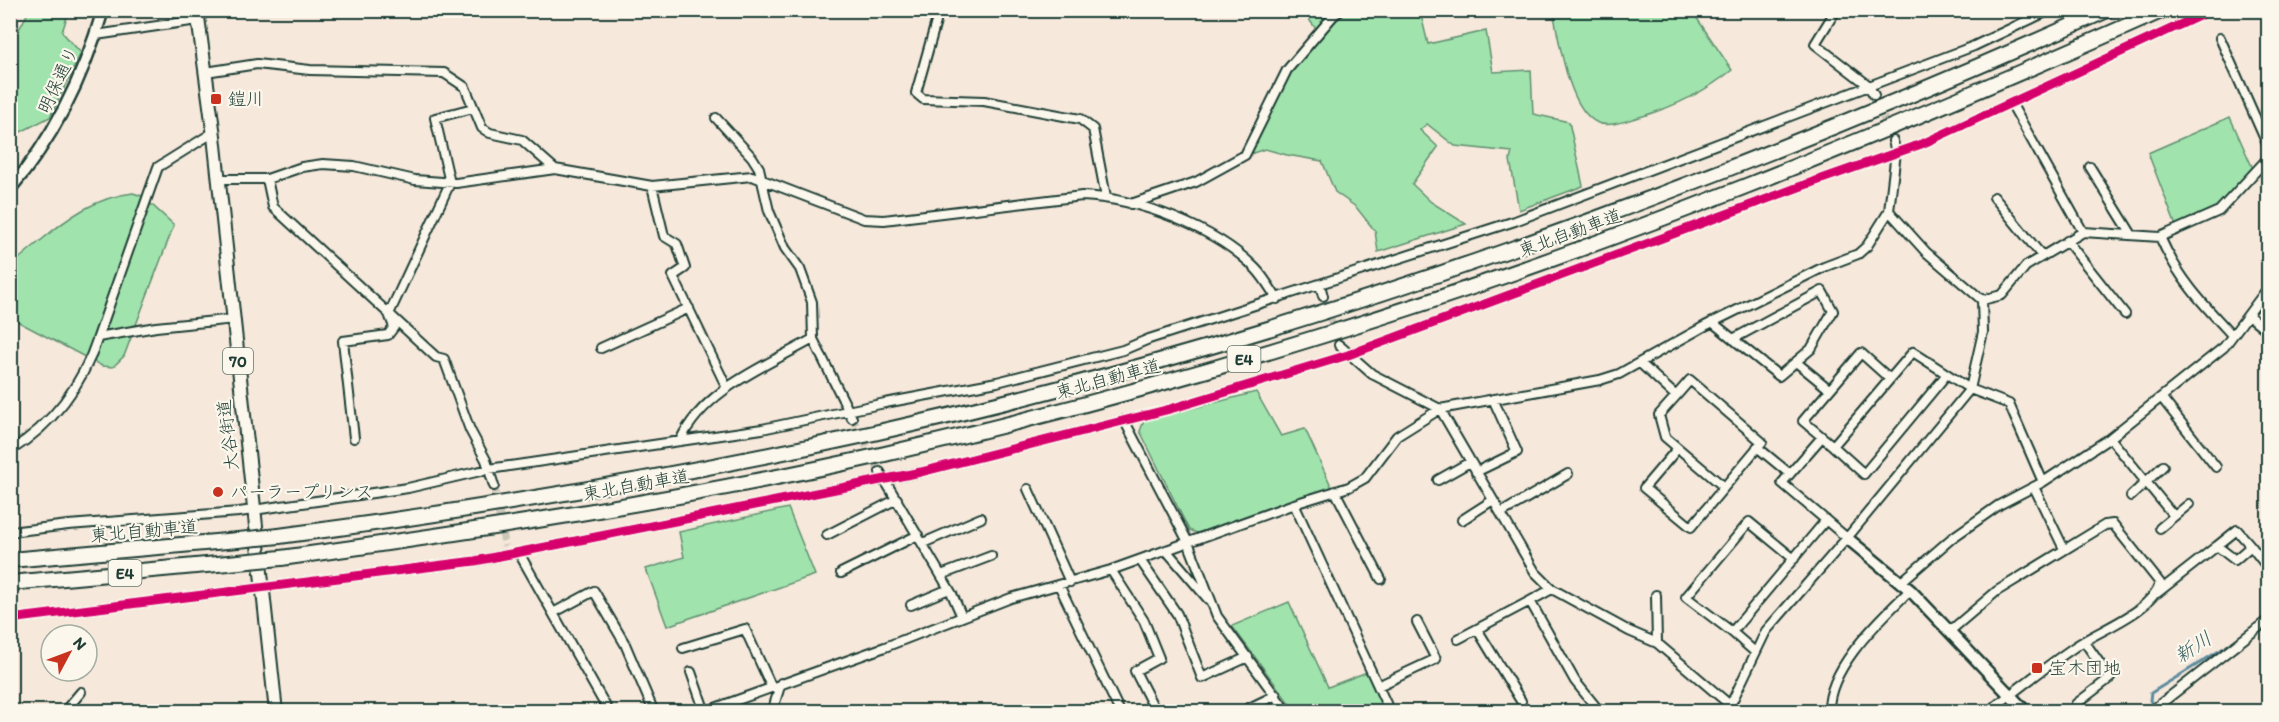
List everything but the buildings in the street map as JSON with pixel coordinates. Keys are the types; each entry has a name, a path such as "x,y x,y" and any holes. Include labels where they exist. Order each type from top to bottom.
{"highway":[{"name":"東北自動車道","path":"10,560 279,536 448,513 632,482 878,432 1162,360 1435,276 1592,221 1837,126 2107,10"},
{"name":"東北自動車道","path":"10,583 281,558 553,518 885,454 1169,381 1325,335 1600,242 1845,147 2163,10"}],"main road":[{"name":"大谷街道","path":"198,15 235,319 239,378 276,711"}],"street":[{"name":"明保通り","path":"10,189 47,140 78,82 104,10"},
{"path":"936,10 936,22 916,93 923,99 984,101 1080,119 1093,129 1106,197"},
{"path":"1131,204 1196,182 1245,155 1287,70 1334,15 1341,10"},
{"path":"1836,10 1815,44 1868,85 1874,95"},
{"path":"10,532 255,510 408,488 489,469 850,414 997,382 1112,353 1149,339 1515,222 1974,46 2050,10"},
{"path":"10,619 476,561 506,550 519,553 885,479 1125,420 1348,355 1924,143 2212,10"},
{"path":"96,34 198,15"},
{"path":"2220,38 2268,146"},
{"path":"206,72 257,64 310,70 444,73 465,87 482,128 490,133 522,140 555,169"},
{"path":"2011,103 2083,232"},
{"path":"354,438 343,341 388,335 394,327 389,314 450,183 435,118 473,108"},
{"path":"716,118 752,157 759,168 769,211 785,248 800,269 812,302 813,339 850,414"},
{"path":"10,451 40,430 76,388 98,338 158,167 214,132"},
{"path":"691,672 705,711 1011,598 1111,570 1294,504 1349,487 1365,478 1397,436 1430,413 1440,409 1600,380 1619,374 1712,322 1824,267 1858,254 1867,246 1889,211 1896,152 1893,141"},
{"path":"1982,300 2002,295 2026,266 2083,232 2160,237 2219,211 2268,158"},
{"path":"219,179 267,179 302,167 323,164 354,166 415,180 450,183 555,169 652,186 752,176 864,219 884,220 1082,196 1106,197 1188,222 1254,267 1277,299"},
{"path":"2090,167 2132,235"},
{"path":"267,179 273,207 436,357 444,359 494,486"},
{"path":"652,186 664,236 677,244 686,268 673,276 727,388"},
{"path":"1994,197 2042,256"},
{"path":"1339,345 1372,374 1440,409 1535,572 1552,589 1629,631 1657,643 1728,708 1766,631 1848,538 1970,389 1983,332 1982,300 1926,252 1889,211"},
{"path":"2160,237 2171,263 2199,299 2232,335"},
{"path":"2067,241 2125,314"},
{"path":"1320,285 1323,296"},
{"path":"1900,583 1952,538 1999,505 2043,482 2110,438 2161,398 2224,347 2268,288"},
{"path":"1712,322 1733,339 1779,376 1811,350 1833,311 1822,291 1733,339"},
{"path":"601,348 689,308"},
{"path":"2248,315 2268,332"},
{"path":"98,338 156,327 235,319"},
{"path":"680,441 688,425 705,405 727,388 813,339"},
{"path":"1833,446 1913,352 1970,389 2009,404 2043,482"},
{"path":"1890,380 1861,353 1803,421 1864,474 1947,374"},
{"path":"1796,362 1829,389"},
{"path":"1640,363 1676,396"},
{"path":"1677,448 1644,488 1691,527 1762,442 1690,380 1659,415 1665,437 1724,487"},
{"path":"2161,398 2216,467"},
{"path":"1476,472 1517,452 1493,399"},
{"path":"1125,420 1188,542 1217,616 1287,711"},
{"path":"1822,437 1782,483 1910,590 2026,711"},
{"path":"2110,438 2174,516"},
{"path":"1757,447 1790,474"},
{"path":"1438,480 1470,462"},
{"path":"2131,496 2163,466"},
{"path":"880,471 949,589 962,617"},
{"path":"1501,513 1568,474"},
{"path":"2034,487 2064,549"},
{"path":"1028,489 1070,582"},
{"path":"1335,491 1381,579"},
{"path":"827,535 897,499"},
{"path":"1462,520 1493,500"},
{"path":"1294,504 1390,711"},
{"path":"2160,528 2189,504"},
{"path":"923,543 981,518"},
{"path":"1732,632 1826,520"},
{"path":"1755,652 1686,597 1749,522 1794,559"},
{"path":"1950,631 1997,591 2105,525 2113,524 2160,583 2157,593"},
{"path":"1988,711 2084,641 2138,610 2237,530 2268,568"},
{"path":"841,573 918,535"},
{"path":"2217,546 2235,560 2251,546"},
{"path":"1166,550 1213,605"},
{"path":"519,553 609,711"},
{"path":"941,575 991,556"},
{"path":"1140,560 1177,614 1202,678 1248,657"},
{"path":"1111,570 1144,621 1159,658 1135,671 1156,711"},
{"path":"1059,585 1120,711"},
{"path":"911,605 949,589"},
{"path":"1458,639 1552,589"},
{"path":"1829,711 1832,690 1842,668 1878,622 1910,590"},
{"path":"553,613 594,591 625,644 654,711"},
{"path":"1656,595 1657,643"},
{"path":"1530,601 1575,681 1600,711"},
{"path":"2150,711 2268,621"},
{"path":"1378,686 1436,659 1417,622"},
{"path":"683,648 745,629 771,686"},
{"path":"1477,629 1521,701"},
{"path":"2082,711 2076,704 2110,678 2084,641"},
{"path":"772,711 781,683"},
{"path":"64,711 81,692"},
{"path":"1241,711 1276,695"}],"green space":[{"path":"29,11 69,11 62,32 81,53 50,117 11,137 11,34 17,33"},
{"path":"1303,11 1335,11 1316,29"},
{"path":"1349,11 1420,11 1428,44 1486,31 1493,72 1531,70 1533,114 1569,122 1583,186 1519,210 1510,160 1512,152 1455,146 1427,124 1420,130 1438,147 1412,184 1431,202 1466,224 1378,252 1375,231 1356,207 1335,192 1322,161 1265,149 1250,154 1294,62 1326,28"},
{"path":"1553,11 1692,11 1732,70 1701,92 1667,108 1620,122 1598,123 1588,116 1572,89 1566,73"},
{"path":"2230,117 2254,171 2219,207 2176,226 2148,153"},
{"path":"133,193 142,196 174,225 124,356 113,367 102,366 11,318 10,267 71,217 94,204 119,195"},
{"path":"1256,392 1281,436 1305,429 1332,488 1197,533 1189,530 1140,431 1144,421"},
{"path":"788,508 815,575 667,626 646,569 684,557 679,532"},
{"path":"1289,602 1328,687 1367,672 1386,711 1295,711 1232,626"}],"waterway":[{"name":"新川","path":"2154,708 2150,700 2151,693 2248,631"}],"tunnel":[{"path":"1874,95 1893,141"},
{"path":"1323,296 1339,345"},
{"path":"852,418 880,472"},
{"path":"494,486 505,546"}],"cycle path":[{"path":"10,619 475,561 921,472 1170,409 1348,355 1799,187 1924,143 2212,10"}],"place":[{"name":"鎧川","path":"216,99"},
{"name":"パーラープリンス","path":"218,492"},
{"name":"宝木団地","path":"2037,668"}]}
